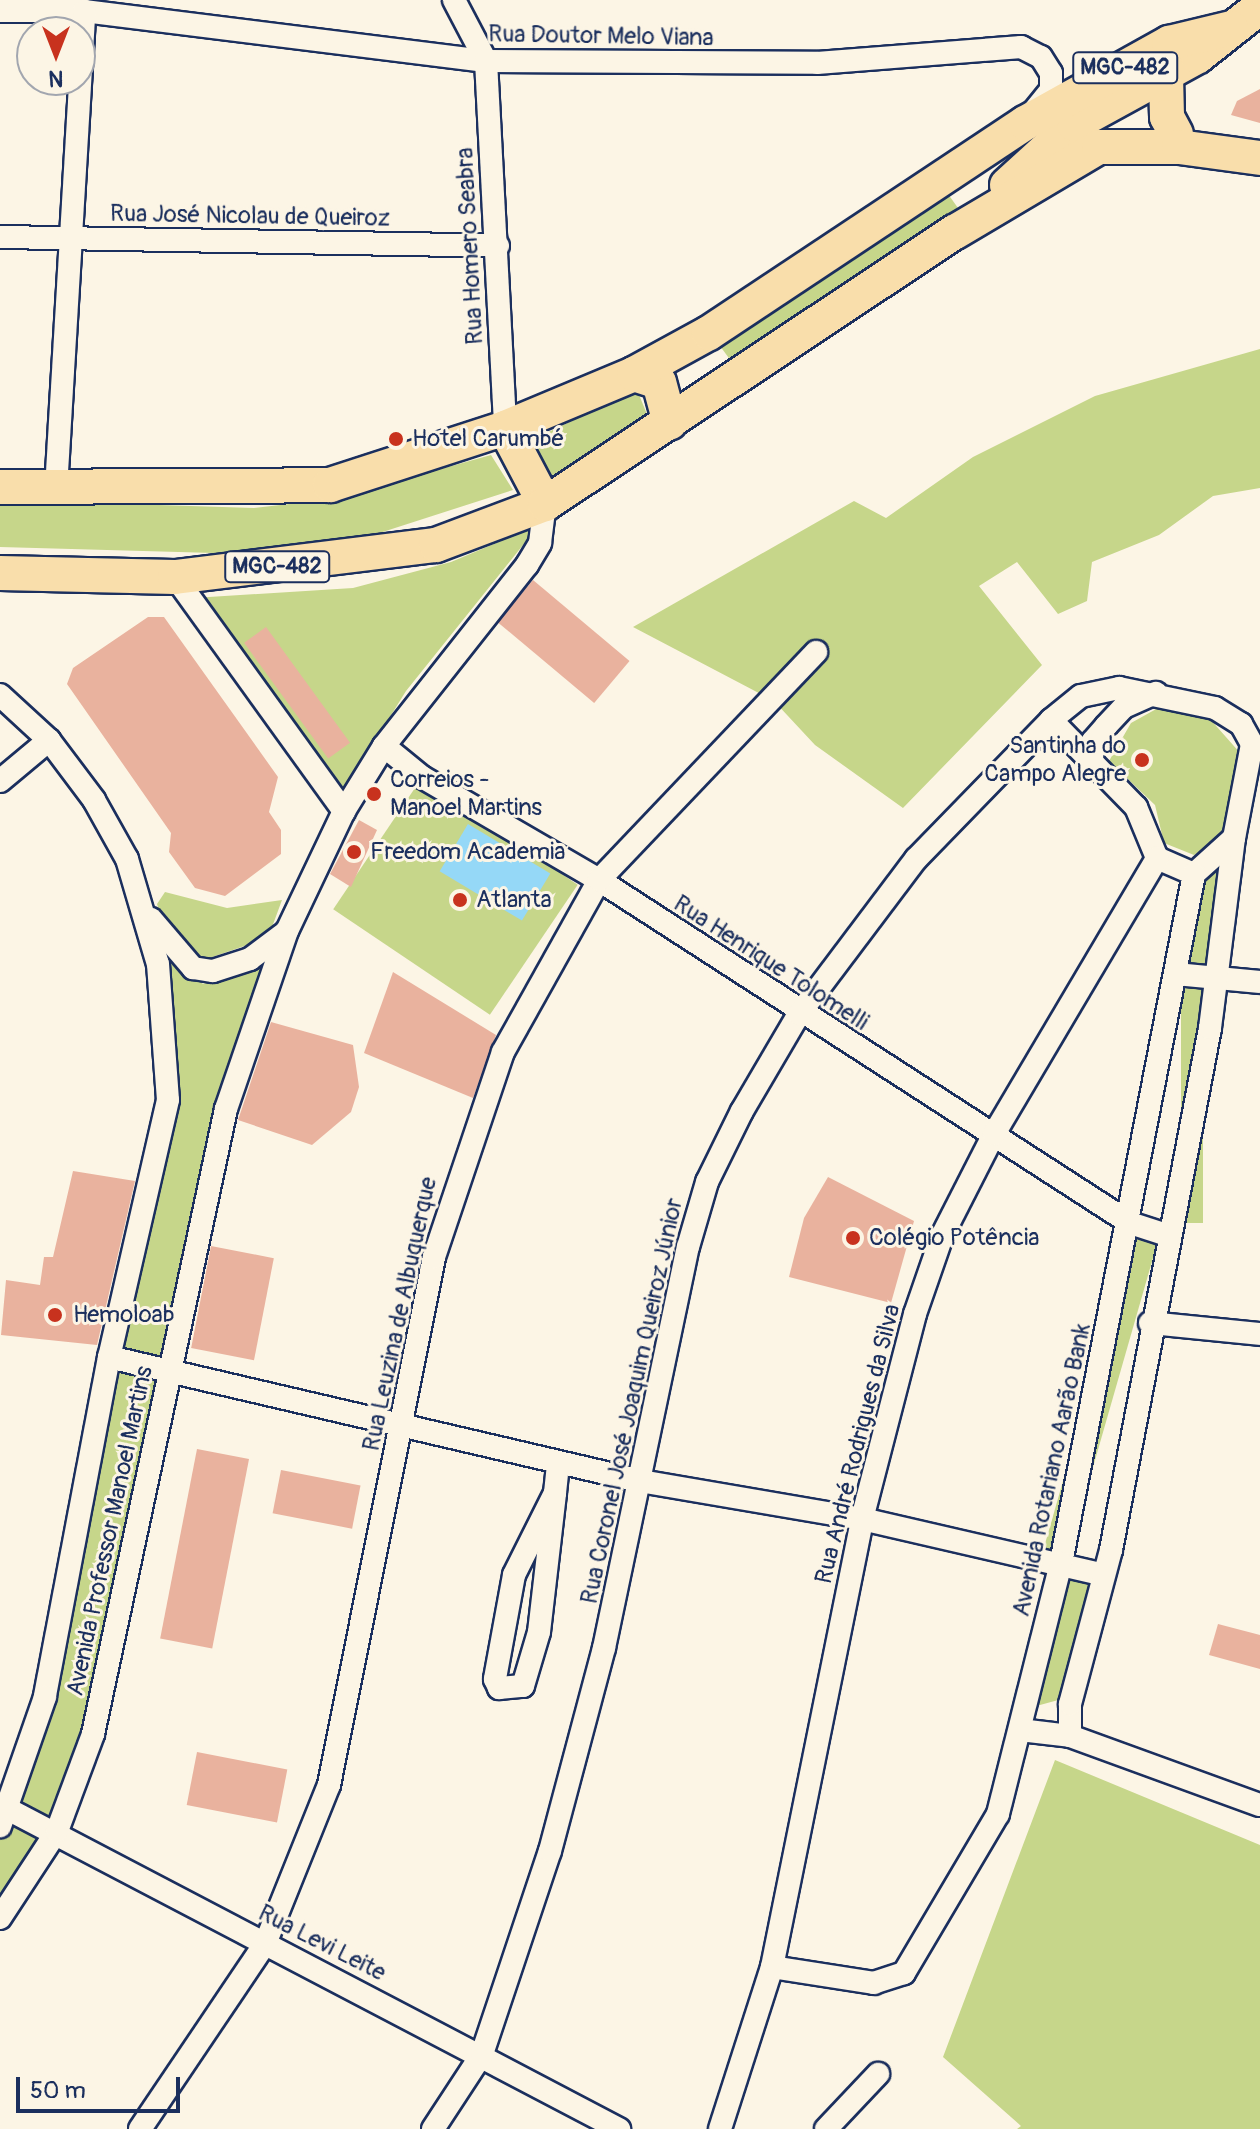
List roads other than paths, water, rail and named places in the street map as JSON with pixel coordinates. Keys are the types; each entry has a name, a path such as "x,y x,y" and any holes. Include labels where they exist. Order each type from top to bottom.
{"highway":[{"name":"MGC-482","path":"0,573 175,577 436,545 545,504 955,232 1074,124 1166,76 1245,18"},
{"name":"MGC-482","path":"0,487 330,485 505,428 634,374 709,333 920,197 1025,123 1169,43 1245,18"},
{"path":"1166,76 1167,117 1176,134"},
{"path":"920,197 1041,133 1074,124 1100,121 1176,134 1260,155"},
{"path":"955,232 1099,147 1179,147 1260,155"},
{"path":"709,333 707,361 716,373 738,376"},
{"path":"634,374 659,382 668,399 670,423"},
{"path":"505,428 545,504"}],"street":[{"path":"454,0 486,61"},
{"path":"56,489 73,239 76,6"},
{"name":"Rua Doutor Melo Viana","path":"0,11 76,6 486,61 817,63 1021,47 1041,57 1051,73 1051,90 1025,123"},
{"name":"Rua Homero Seabra","path":"486,61 498,246 505,428"},
{"name":"Rua José Nicolau de Queiroz","path":"0,237 498,246"},
{"name":"Avenida Professor Manoel Martins","path":"0,1918 57,1831 93,1734 226,1109 287,931 344,811 384,746 527,565 540,543 545,504"},
{"path":"175,577 344,811"},
{"name":"Rua Leuzina de Albuquerque","path":"140,2129 265,1944 329,1785 434,1257 459,1168 503,1052 599,880 816,652"},
{"name":"Rua Coronel José Joaquim Queiroz Júnior","path":"433,2129 482,2054 550,1851 640,1481 707,1182 799,1014 916,859 1051,720 1081,696 1119,688 1158,692"},
{"path":"1070,1736 1070,1704 1104,1575 1217,981 1234,838 1252,744 1241,724 1215,708 1158,692 1124,707 1093,741 1092,760"},
{"name":"Avenida Professor Manoel Martins","path":"0,695 49,740 94,800 127,859 147,915 165,1026 168,1100 109,1357 45,1697 3,1813"},
{"path":"1051,720 1136,807 1157,858 1194,874 1234,838"},
{"path":"0,781 49,740"},
{"name":"Rua Henrique Tolomelli","path":"384,746 422,777 599,880 799,1014 994,1134 1130,1223 1170,1236"},
{"name":"Rua André Rodrigues da Silva","path":"720,2129 772,1967 862,1519 915,1314 942,1236 994,1134 1157,858"},
{"name":"Avenida Rotariano Aarão Bank","path":"772,1967 874,1983 904,1973 998,1814 1061,1563 1130,1223 1194,874"},
{"path":"147,915 193,968 213,971 250,959 287,931"},
{"path":"1176,974 1217,981 1260,982"},
{"path":"1150,1323 1260,1334"},
{"path":"109,1357 640,1481 862,1519 1104,1575"},
{"path":"555,1493 514,1575 495,1679 499,1688 523,1686 539,1632 555,1493 558,1463"},
{"path":"1020,1730 1070,1736 1260,1805"},
{"name":"Rua Levi Leite","path":"3,1813 57,1831 619,2129"},
{"path":"826,2129 878,2074"}],"water":[{"path":"468,824 550,873 522,921 440,871"}],"place":[{"name":"Hotel Carumbé","path":"396,439"},
{"name":"Santinha do Campo Alegre","path":"1142,760"},
{"name":"Correios - Manoel Martins","path":"374,794"},
{"name":"Freedom Academia","path":"354,852"},
{"name":"Atlanta","path":"460,900"},
{"name":"Colégio Potência","path":"853,1238"},
{"name":"Hemoloab","path":"55,1315"}]}
